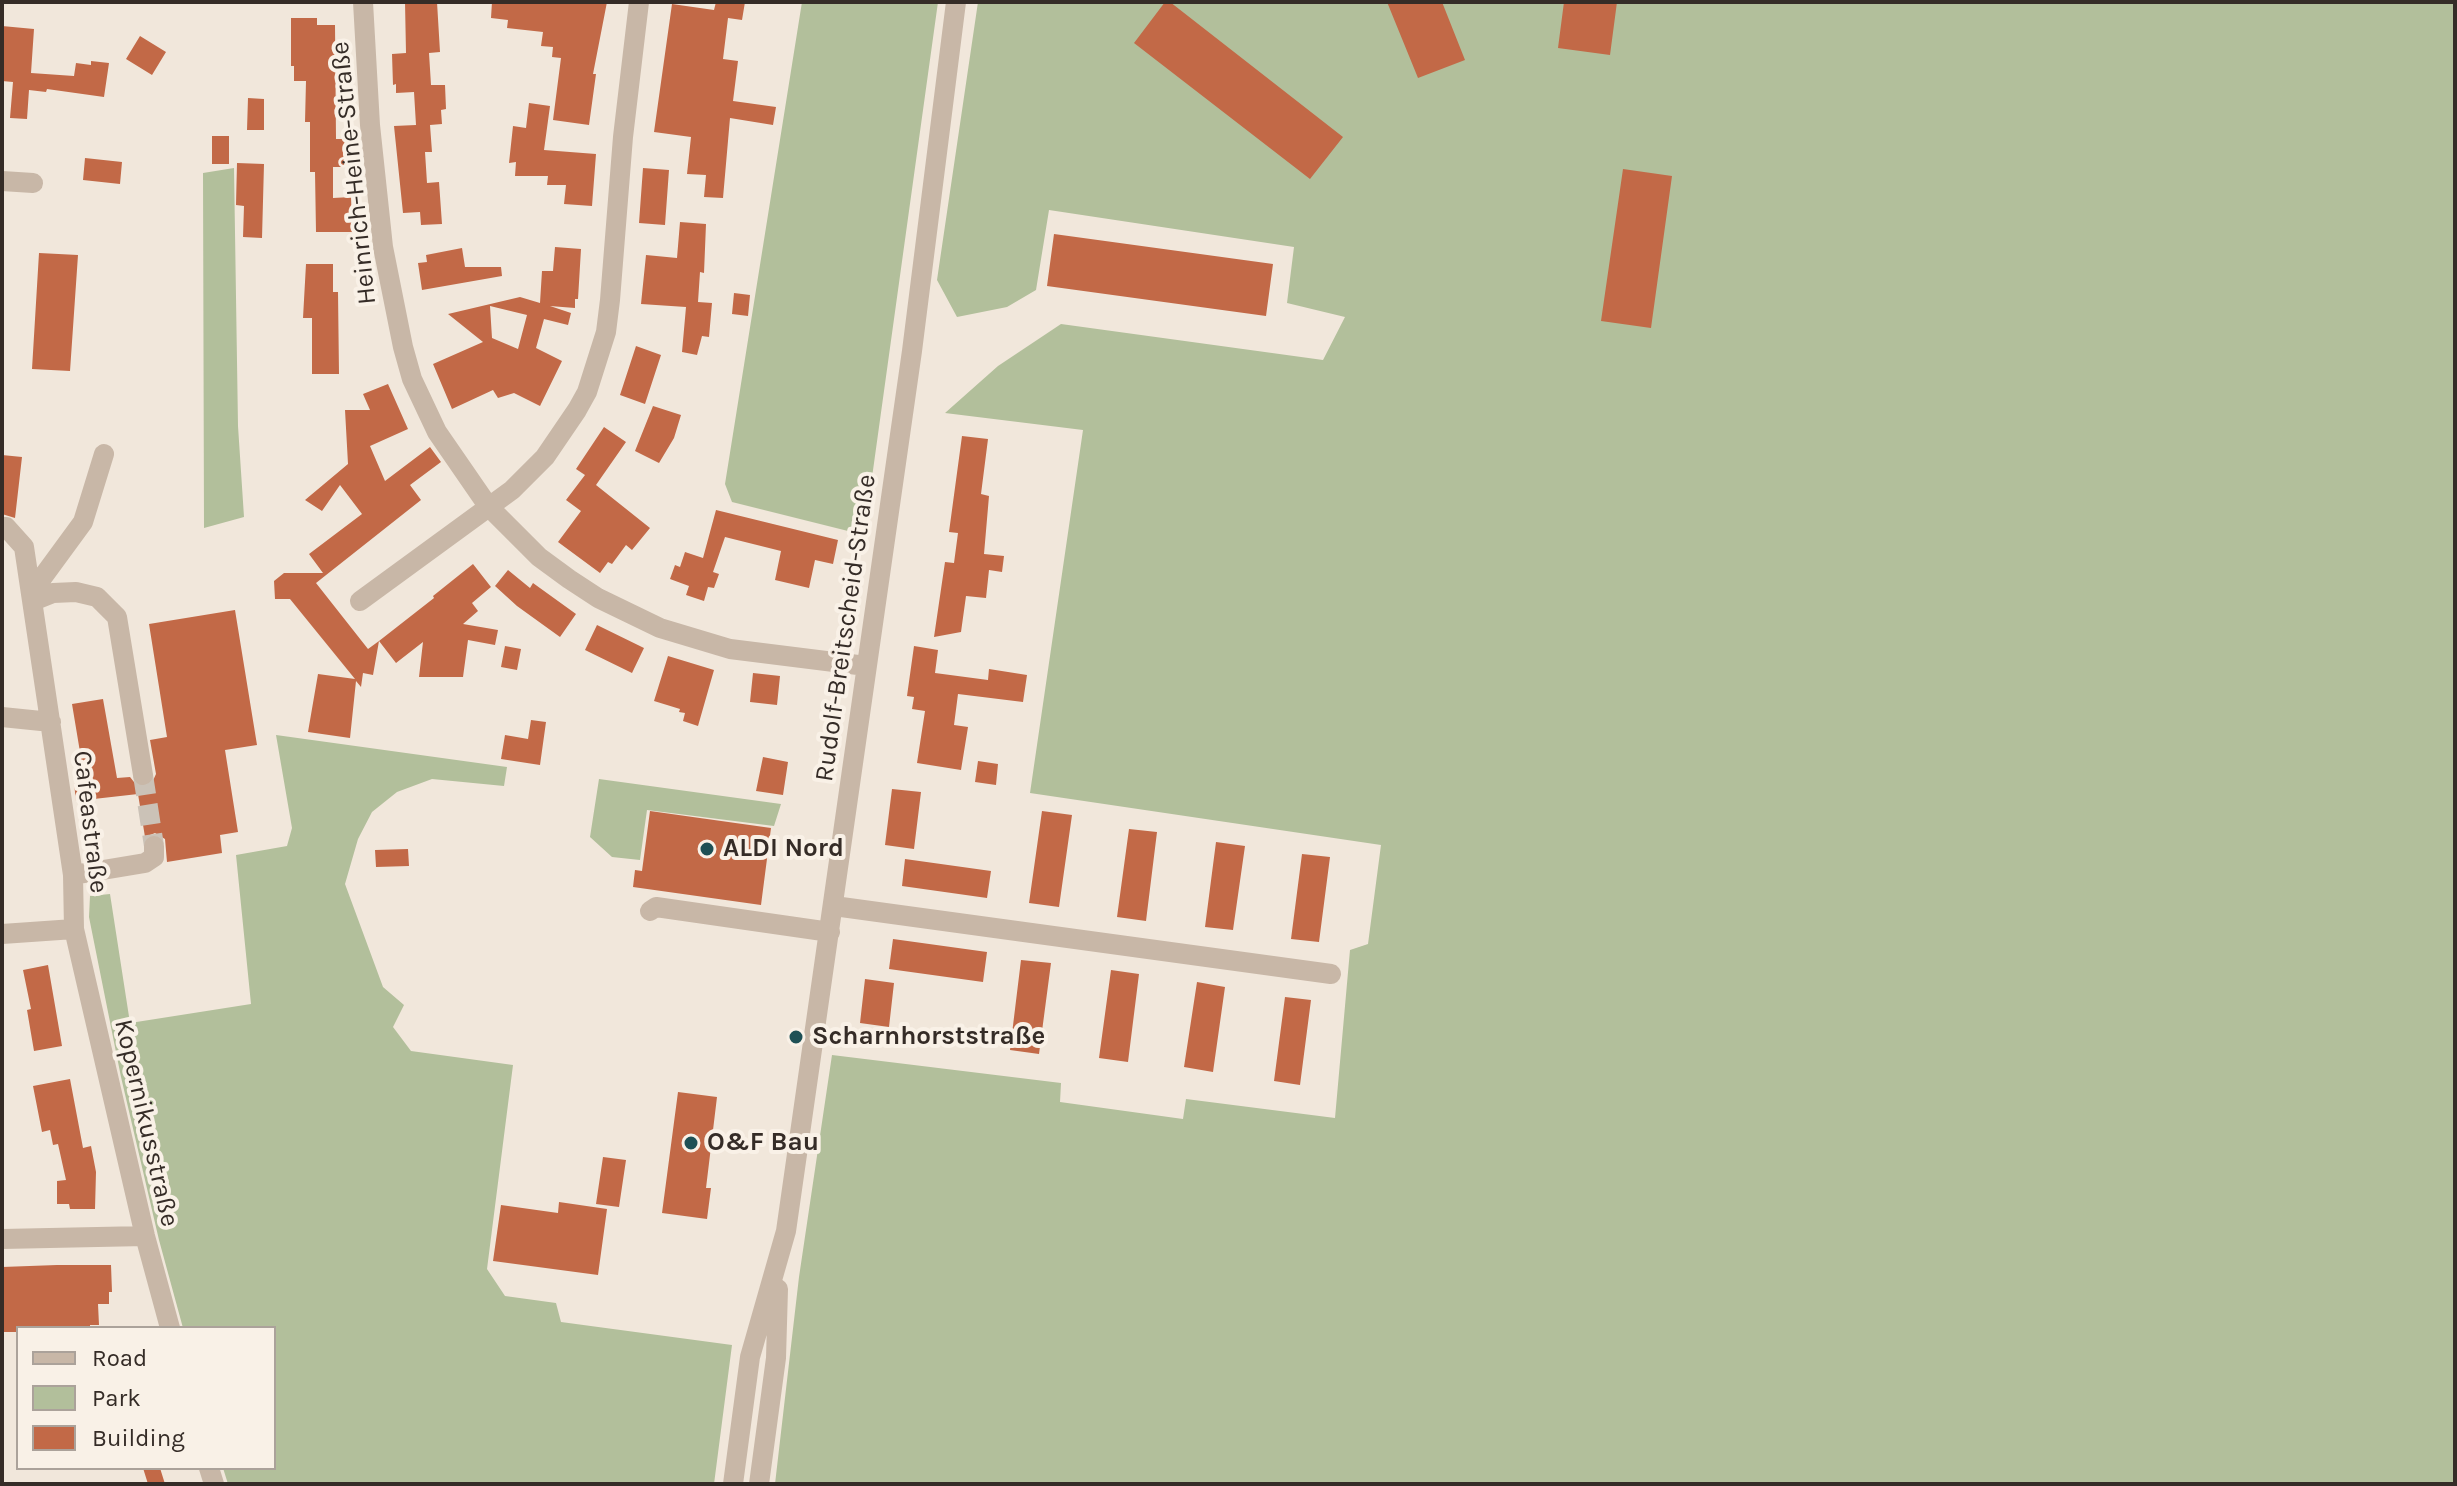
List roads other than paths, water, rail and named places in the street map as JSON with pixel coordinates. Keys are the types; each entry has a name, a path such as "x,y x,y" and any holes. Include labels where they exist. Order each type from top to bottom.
{"street":[{"name":"Heinrich-Heine-Straße","path":"363,2 370,125 383,247 403,347 412,379 437,432 488,506 539,557 569,579 598,598 660,628 730,649 866,666"},
{"path":"360,601 512,490 545,457 577,410 599,354 610,300 623,137 639,2"},
{"name":"Rudolf-Breitscheid-Straße","path":"733,1484 750,1357 786,1231 912,351 956,2"},
{"path":"2,181 33,183"},
{"path":"32,597 83,522 104,454"},
{"name":"Cafeastraße","path":"2,527 6,527 24,547 73,875 75,920"},
{"path":"32,597 76,592 97,597 117,617 143,775"},
{"path":"2,717 51,722"},
{"path":"73,875 145,863 154,857 154,846"},
{"path":"834,906 1331,974"},
{"path":"650,911 656,907 830,932"},
{"path":"2,934 75,920"},
{"name":"Kopernikusstraße","path":"75,920 145,1236 169,1326"},
{"path":"2,1239 145,1236"},
{"name":"Rudolf-Breitscheid-Straße","path":"759,1484 776,1358 779,1261"}],"tunnel":[{"path":"143,775 154,846"}],"place":[{"name":"ALDI Nord","path":"707,849"},
{"name":"Scharnhorststraße","path":"796,1037"},
{"name":"O&F Bau","path":"691,1143"}]}
